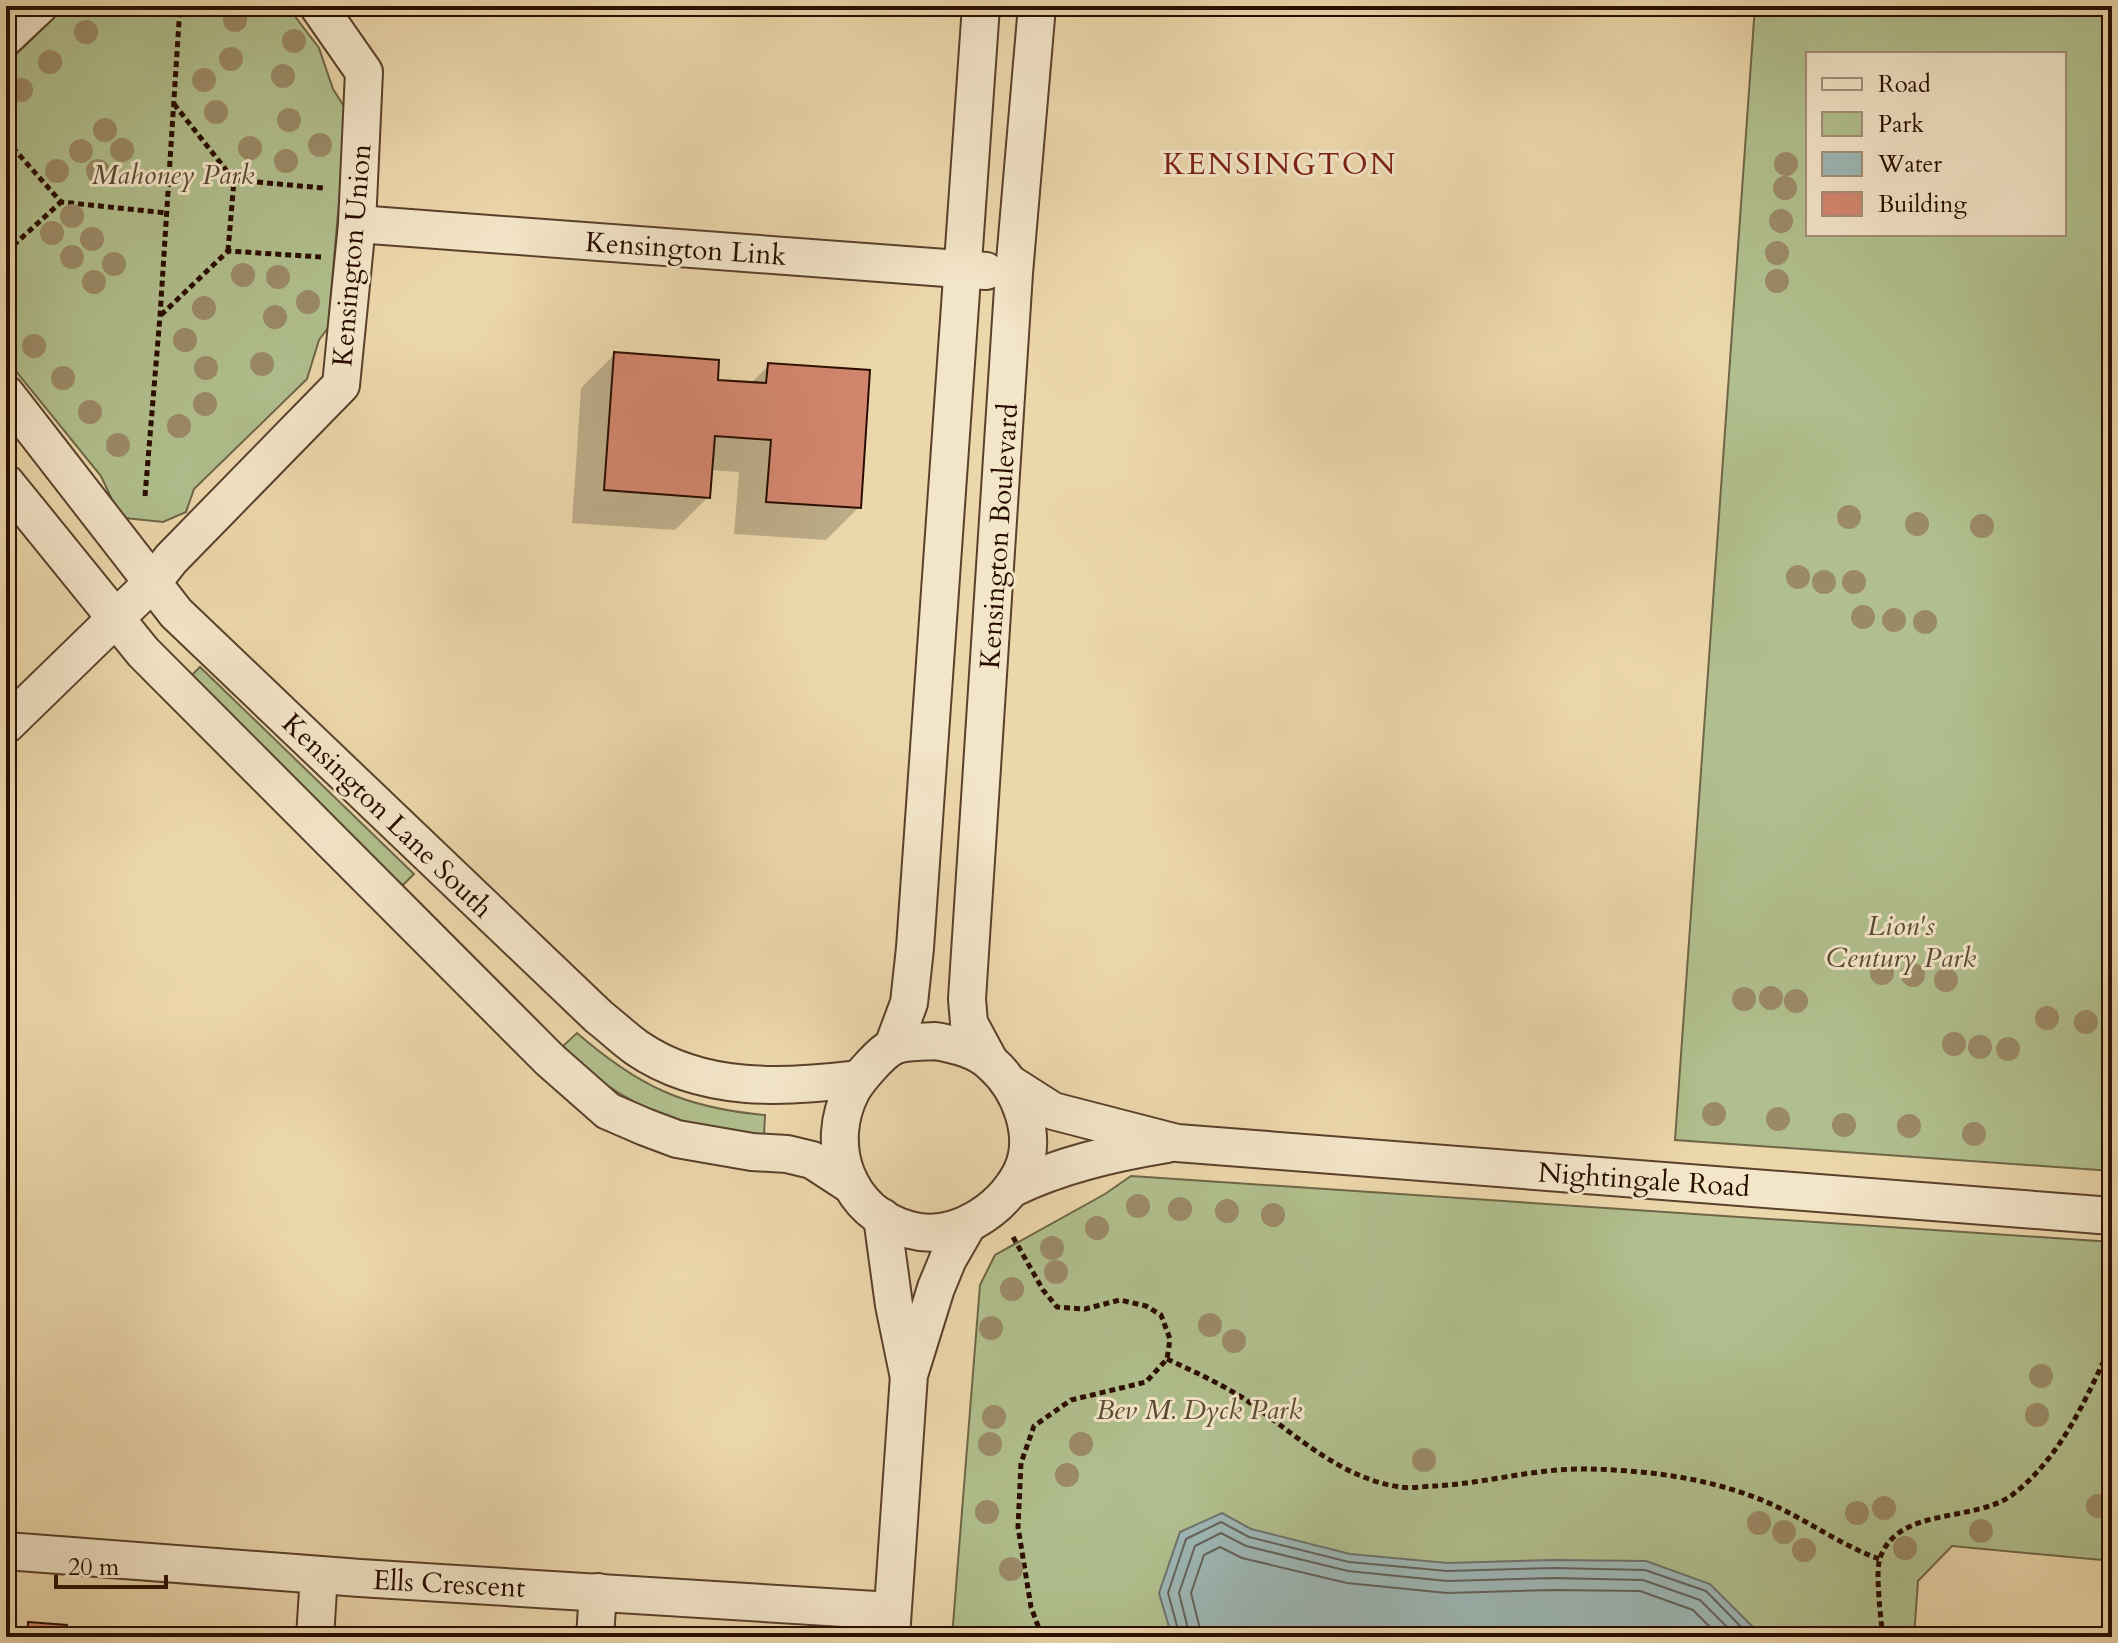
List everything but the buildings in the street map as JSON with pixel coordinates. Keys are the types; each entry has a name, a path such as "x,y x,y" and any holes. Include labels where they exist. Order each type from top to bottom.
{"street":[{"path":"6,37 39,6"},
{"name":"Kensington Union","path":"6,725 153,582 171,559 341,385 358,208 364,72 318,6"},
{"name":"Kensington Boulevard","path":"893,1046 909,1003 915,948 981,6"},
{"name":"Kensington Boulevard","path":"1000,1072 969,1023 967,999 1014,273 1037,6"},
{"name":"Kensington Link","path":"358,208 1014,273"},
{"name":"Kensington Lane South","path":"6,394 176,613 599,1017 638,1049 674,1068 717,1081 775,1087 858,1079"},
{"name":"Kensington Lane South","path":"6,483 143,652 550,1060 608,1111 677,1139 812,1160 852,1186"},
{"path":"892,1624 909,1375 948,1259 967,1226 1011,1189 1022,1170 1027,1142 1024,1114 1000,1072 963,1046 936,1041 893,1046 858,1079 843,1107 839,1136 840,1162 852,1186 866,1204 882,1217 911,1231 940,1231 967,1226"},
{"name":"Nightingale Road","path":"1000,1072 1053,1111 1177,1143 2112,1216"},
{"name":"Nightingale Road","path":"1011,1189 1045,1172 1135,1149 1177,1143"},
{"path":"882,1217 894,1305 909,1375"},
{"name":"Ells Crescent","path":"6,1551 598,1592 892,1624"},
{"path":"315,1637 319,1575"},
{"path":"595,1637 598,1592"}],"path":[{"path":"145,496 180,6"},
{"path":"174,103 234,180 358,208"},
{"path":"6,140 61,202 167,213"},
{"path":"160,316 228,251 234,180"},
{"path":"6,252 61,202"},
{"path":"228,251 353,261"},
{"path":"1024,1227 1011,1234 1043,1290 1057,1307 1085,1309 1120,1300 1146,1306 1161,1315 1170,1339 1167,1359 1146,1382 1071,1400 1034,1426 1021,1463 1018,1527 1031,1607 1042,1637"},
{"path":"1883,1637 1879,1559 1894,1536 1925,1519 1964,1514 2010,1497 2043,1467 2082,1406 2112,1343"},
{"path":"1167,1359 1241,1397 1322,1456 1360,1476 1401,1488 1450,1485 1533,1472 1585,1469 1633,1471 1689,1480 1753,1496 1805,1520 1851,1549 1879,1559"}],"green space":[{"name":"Mahoney Park","path":"66,6 287,6 319,48 333,89 347,111 328,328 319,340 307,379 194,489 186,512 163,522 125,518 113,502 101,476 6,359 6,64"},
{"name":"Lion's Century Park","path":"1755,6 2112,6 2112,1171 1675,1140"},
{"path":"200,667 414,874 401,887 190,677"},
{"path":"577,1033 621,1067 664,1091 710,1107 765,1115 764,1136 690,1124 638,1104 589,1072 563,1046"},
{"name":"Bev M. Dyck Park","path":"1131,1176 2112,1242 2112,1561 1952,1546 1918,1581 1914,1637 952,1637 980,1285 995,1255 1105,1194"}],"water":[{"path":"1222,1513 1251,1529 1350,1554 1448,1563 1646,1561 1710,1584 1763,1637 1172,1637 1159,1593 1180,1532"}],"district":[{"name":"KENSINGTON","path":"1280,164"}]}
